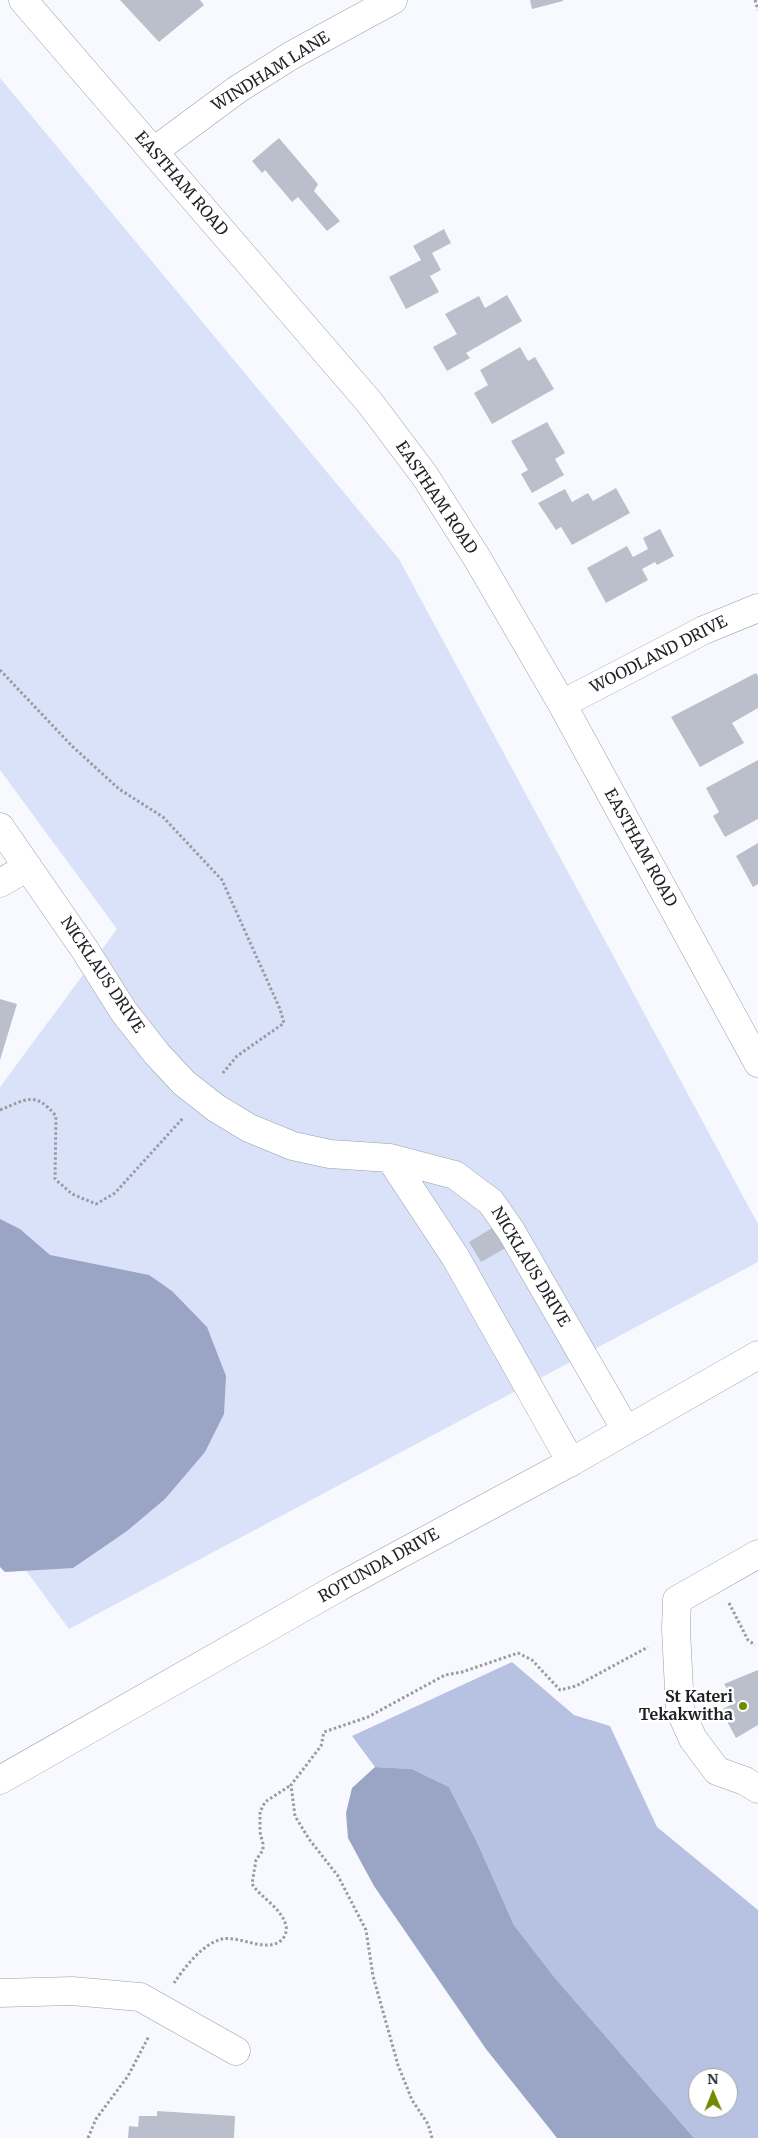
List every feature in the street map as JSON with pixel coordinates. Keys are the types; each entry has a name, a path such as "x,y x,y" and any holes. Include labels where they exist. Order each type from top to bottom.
{"street":[{"name":"EASTHAM ROAD","path":"23,0 370,403 425,476 477,558 562,704 757,1068"},
{"name":"WINDHAM LANE","path":"154,151 238,89 292,55 393,0"},
{"name":"WOODLAND DRIVE","path":"562,704 704,630 758,608"},
{"name":"NICKLAUS DRIVE","path":"0,827 86,950 124,1012 157,1054 184,1083 216,1108 249,1128 293,1146 330,1154 390,1158 455,1175 491,1202 511,1231 626,1430"},
{"path":"0,883 28,867"},
{"path":"390,1158 456,1258 571,1462"},
{"name":"ROTUNDA DRIVE","path":"0,1780 339,1587 571,1462 758,1355"},
{"path":"758,1554 677,1600 676,1626 680,1710 693,1739 717,1771 745,1781 758,1790"},
{"path":"0,1993 72,1991 140,1997 236,2051"}],"path":[{"path":"755,0 758,10"},
{"path":"0,670 72,746 112,782 163,817 222,880 280,1009 284,1023 237,1056 115,1193 96,1204 72,1194 55,1179 56,1116 45,1103 27,1098 0,1110"},
{"path":"726,1598 748,1640 755,1645"},
{"path":"88,2138 96,2118 128,2076 170,1990 178,1978 210,1944 221,1939 232,1938 264,1945 275,1944 286,1933 283,1918 257,1892 252,1884 254,1866 263,1850 260,1832 260,1812 265,1802 291,1785 321,1746 324,1732 368,1717 445,1675 462,1672 518,1653 532,1660 560,1690 576,1686 654,1644"},
{"path":"291,1785 295,1816 338,1876 366,1930 373,1976 398,2065 412,2100 428,2124 432,2138"}],"shaded area":[{"path":"0,78 399,559 758,1224 758,1262 69,1629 0,1535 0,1087 117,929 0,770"},
{"path":"0,1219 20,1229 50,1255 149,1275 172,1291 207,1327 226,1376 224,1414 205,1452 165,1499 127,1531 73,1568 5,1572 0,1567"},
{"path":"512,1662 574,1715 610,1726 657,1827 758,1910 758,2138 694,2138 555,1978 514,1925 477,1842 449,1787 412,1769 375,1767 352,1736"},
{"path":"375,1767 412,1769 449,1787 477,1842 514,1925 555,1978 694,2138 557,2138 486,2049 374,1886 348,1838 346,1813 352,1788"}],"building":[{"path":"120,0 200,0 204,5 159,42"},
{"path":"530,0 563,0 563,1 532,9"},
{"path":"279,138 318,184 314,191 340,221 327,231 298,197 292,202 265,170 262,173 252,161"},
{"path":"444,229 451,243 432,253 441,270 430,276 439,292 406,309 389,277 421,260 413,246"},
{"path":"507,295 522,321 466,353 470,358 447,371 433,347 457,334 445,314 479,296 485,308"},
{"path":"520,347 528,361 535,357 554,389 492,424 474,393 488,385 480,370"},
{"path":"547,422 565,453 555,459 564,475 532,493 521,474 528,470 511,441"},
{"path":"616,488 630,513 572,545 561,527 556,530 538,503 565,489 572,502 588,493 593,501"},
{"path":"660,529 674,556 657,565 655,562 642,569 648,580 606,603 587,568 627,546 633,557 648,549 643,538"},
{"path":"756,673 758,676 758,708 732,723 744,743 700,767 671,717"},
{"path":"758,760 758,819 725,837 713,816 719,812 706,788"},
{"path":"758,843 758,884 753,887 736,856"},
{"path":"0,999 17,1004 0,1060"},
{"path":"497,1225 509,1246 481,1262 469,1242"},
{"name":"St Kateri Tekakwitha","path":"758,1670 758,1725 736,1738 721,1710 736,1702 724,1684"},
{"path":"157,2111 235,2116 234,2138 128,2138 129,2126 138,2127 139,2116 157,2116"}],"place":[{"name":"St Kateri Tekakwitha","path":"743,1706"}]}
